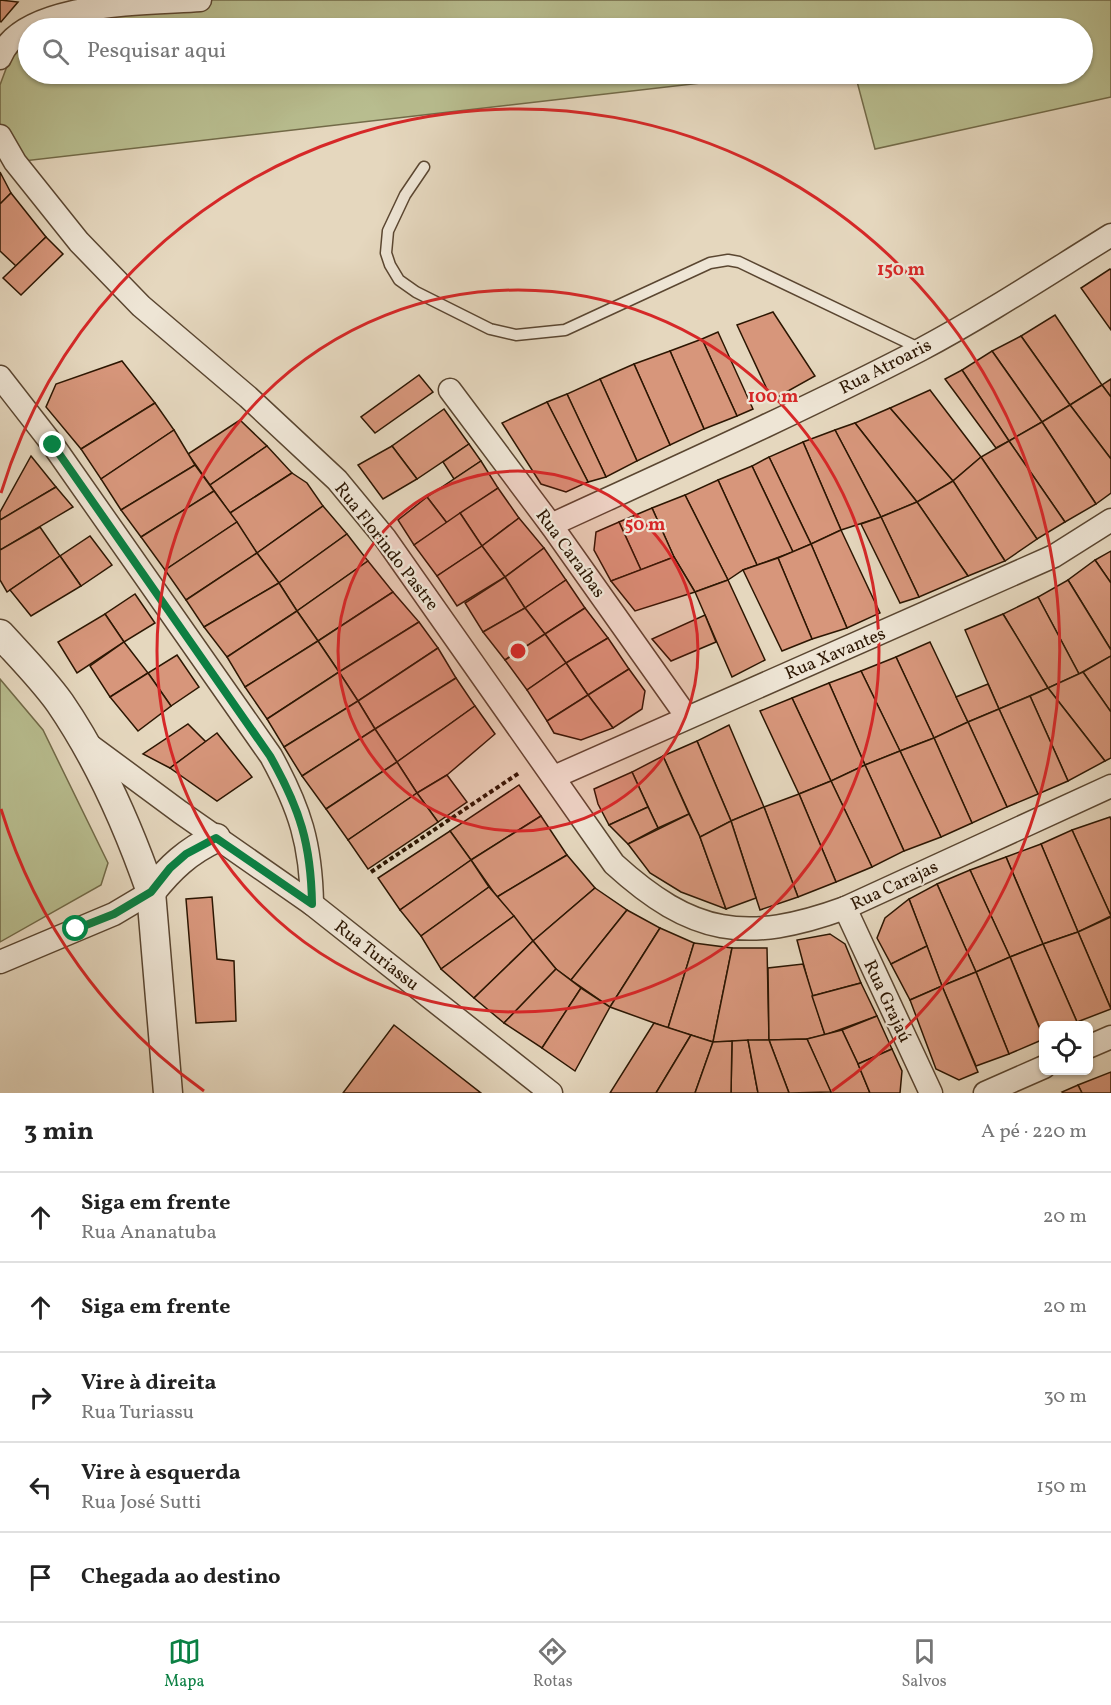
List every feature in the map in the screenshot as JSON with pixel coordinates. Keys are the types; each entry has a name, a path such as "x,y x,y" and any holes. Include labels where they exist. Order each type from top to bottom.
{"street":[{"path":"50,18 72,11 200,0"},
{"path":"0,58 18,35"},
{"name":"Rua Florindo Pastre","path":"0,136 15,162 79,242 141,306 248,398 337,480 385,538 614,864 643,890 667,907"},
{"name":"Rua Atroaris","path":"551,525 775,421 921,349 999,306 1111,235"},
{"path":"0,377 53,445 270,756 293,796 306,837 312,869 312,904"},
{"name":"Rua Caraíbas","path":"450,390 551,525 687,717"},
{"name":"Rua Xavantes","path":"554,777 1054,556 1111,520"},
{"path":"0,634 59,703 82,740 128,830 151,892 168,1093"},
{"name":"Rua Turiassu","path":"82,740 216,838 312,904 551,1093"},
{"name":"Rua Carajas","path":"667,907 696,920 741,929 789,925 845,908 1111,786"},
{"path":"0,962 114,914 151,892 170,868 186,854 216,838"},
{"name":"Rua Grajaú","path":"845,908 931,1093"},
{"path":"1093,1045 1111,1038"},
{"path":"985,1093 1039,1069"}],"lane":[{"path":"424,166 405,195 391,223 386,253 390,265 399,280 416,292 490,329 516,335 566,330 710,263 728,260 739,262 921,349"}],"path":[{"path":"371,872 519,773"}],"green space":[{"path":"169,0 1111,0 1111,97 875,149 858,84 1093,84 1093,18 81,18"},
{"path":"18,37 18,84 693,84 15,162 0,126 0,85"},
{"path":"0,679 43,730 108,863 101,885 0,942"}],"building":[{"path":"0,0 18,2 1,22 0,21"},
{"path":"0,172 11,193 0,204"},
{"path":"11,193 46,237 16,266 0,251 0,204"},
{"path":"46,237 63,254 21,295 3,278"},
{"path":"1111,270 1111,330 1081,288"},
{"path":"773,312 815,376 772,400 737,325"},
{"path":"1055,315 1102,385 1070,405 1021,336"},
{"path":"718,332 753,409 737,416 702,339"},
{"path":"1021,336 1070,405 1042,422 992,351"},
{"path":"702,339 737,416 704,429 670,351"},
{"path":"670,351 704,429 670,445 634,364"},
{"path":"992,351 1042,422 1009,441 962,370"},
{"path":"122,361 155,403 81,449 46,407 56,384"},
{"path":"634,364 670,445 637,461 600,379"},
{"path":"962,370 1009,441 996,448 945,379"},
{"path":"419,375 433,392 375,433 361,417"},
{"path":"600,379 637,461 606,477 567,394"},
{"path":"1111,379 1111,397 1102,385"},
{"path":"1102,385 1111,397 1111,459 1070,405"},
{"path":"930,390 981,457 953,481 890,408"},
{"path":"567,394 606,477 588,482 547,402"},
{"path":"547,402 588,482 566,492 541,484 502,423"},
{"path":"155,403 174,430 101,479 81,449"},
{"path":"1070,405 1111,459 1111,493 1096,504 1042,422"},
{"path":"890,408 953,481 917,502 855,423"},
{"path":"444,409 469,444 417,479 392,446"},
{"path":"240,420 267,446 210,485 188,454"},
{"path":"1042,422 1096,504 1065,522 1009,441"},
{"path":"855,423 917,502 881,517 835,430"},
{"path":"174,430 195,465 121,510 101,479"},
{"path":"835,430 881,517 841,530 803,442"},
{"path":"1009,441 1065,522 1037,539 981,457"},
{"path":"803,442 841,530 811,544 769,457"},
{"path":"469,444 481,461 454,479 443,462"},
{"path":"267,446 292,473 230,513 210,485"},
{"path":"392,446 417,479 383,499 358,465"},
{"path":"31,456 56,487 0,520 0,512"},
{"path":"769,457 811,544 793,552 752,466"},
{"path":"981,457 1037,539 1005,561 953,481"},
{"path":"481,461 498,488 447,523 427,497"},
{"path":"195,465 214,491 141,537 121,510"},
{"path":"752,466 793,552 757,565 718,480"},
{"path":"292,473 307,483 323,506 257,553 230,513"},
{"path":"718,480 757,565 743,570 728,580 685,495"},
{"path":"953,481 1005,561 968,576 917,502"},
{"path":"56,487 73,507 0,550 0,520"},
{"path":"498,488 519,518 482,546 460,513"},
{"path":"214,491 237,522 165,570 141,537"},
{"path":"685,495 728,580 695,592 674,557 652,508"},
{"path":"427,497 447,523 414,545 398,520"},
{"path":"917,502 968,576 919,597 881,517"},
{"path":"323,506 347,534 279,583 257,553"},
{"path":"652,508 674,557 641,570 619,522"},
{"path":"460,513 482,546 437,576 414,545"},
{"path":"881,517 919,597 900,603 861,524"},
{"path":"519,518 544,548 505,577 482,546"},
{"path":"237,522 257,553 186,600 165,570"},
{"path":"619,522 641,570 611,581 594,550 596,532"},
{"path":"40,527 60,556 7,592 0,580 0,550"},
{"path":"841,530 880,613 847,628 811,544"},
{"path":"347,534 368,561 297,611 279,583"},
{"path":"90,536 112,565 81,586 60,556"},
{"path":"811,544 847,628 812,639 778,558"},
{"path":"482,546 505,577 457,606 437,576"},
{"path":"544,548 566,580 525,608 505,577"},
{"path":"1111,551 1111,583 1095,560"},
{"path":"257,553 279,583 204,627 186,600"},
{"path":"60,556 81,586 31,616 10,590"},
{"path":"674,557 695,592 635,611 611,581"},
{"path":"778,558 812,639 782,651 743,570"},
{"path":"1095,560 1111,583 1111,650 1068,580"},
{"path":"368,561 393,592 318,641 297,611"},
{"path":"505,577 525,608 483,632 465,603"},
{"path":"566,580 585,608 545,634 525,608"},
{"path":"728,580 765,660 732,677 695,592"},
{"path":"1068,580 1111,650 1111,656 1079,674 1038,597"},
{"path":"279,583 297,611 227,657 204,627"},
{"path":"393,592 419,622 339,672 318,641"},
{"path":"135,594 155,623 124,642 105,614"},
{"path":"1038,597 1079,674 1048,688 1003,614"},
{"path":"525,608 545,634 505,660 483,632"},
{"path":"585,608 608,638 566,663 545,634"},
{"path":"297,611 318,641 245,687 227,657"},
{"path":"105,614 124,642 77,673 58,642"},
{"path":"1003,614 1048,688 999,709 965,630"},
{"path":"705,615 716,642 671,661 652,639"},
{"path":"419,622 438,648 358,701 339,672"},
{"path":"545,634 566,663 527,690 505,660"},
{"path":"608,638 629,669 588,695 566,663"},
{"path":"318,641 339,672 267,719 245,687"},
{"path":"124,642 148,673 110,697 90,666"},
{"path":"930,642 968,722 934,738 896,657"},
{"path":"438,648 456,678 375,729 358,701"},
{"path":"177,655 199,687 171,706 148,673"},
{"path":"1111,656 1111,712 1083,672"},
{"path":"896,657 934,738 900,751 861,671"},
{"path":"566,663 588,695 547,721 527,690"},
{"path":"629,669 645,691 642,709 613,728 588,695"},
{"path":"861,671 900,751 865,765 829,683"},
{"path":"339,672 358,701 284,747 267,719"},
{"path":"1083,672 1111,712 1111,758 1105,761 1048,688"},
{"path":"148,673 171,706 138,731 110,697"},
{"path":"456,678 475,706 397,762 375,729"},
{"path":"829,683 865,765 831,781 792,698"},
{"path":"988,684 999,709 968,722 956,697"},
{"path":"1048,688 1105,761 1068,781 1030,696"},
{"path":"588,695 613,728 581,740 554,733 547,721"},
{"path":"1030,696 1068,781 1038,794 999,709"},
{"path":"792,698 831,781 799,794 760,711"},
{"path":"358,701 375,729 302,776 284,747"},
{"path":"475,706 495,734 447,775 417,793 397,762"},
{"path":"999,709 1038,794 1007,807 968,722"},
{"path":"968,722 1007,807 972,823 934,738"},
{"path":"188,724 206,742 170,768 143,754"},
{"path":"729,725 764,807 731,821 697,741"},
{"path":"375,729 397,762 326,809 302,776"},
{"path":"217,733 252,777 217,801 170,768"},
{"path":"934,738 972,823 941,837 900,751"},
{"path":"697,741 731,821 700,837 663,756"},
{"path":"900,751 941,837 904,851 865,765"},
{"path":"663,756 689,814 658,828 632,772"},
{"path":"397,762 417,793 348,840 326,809"},
{"path":"865,765 904,851 872,867 831,781"},
{"path":"632,772 648,807 609,825 598,804 594,789"},
{"path":"447,775 467,802 438,822 417,793"},
{"path":"831,781 872,867 836,882 799,794"},
{"path":"519,785 541,816 471,860 450,831"},
{"path":"417,793 438,822 368,869 348,840"},
{"path":"799,794 836,882 798,897 764,807"},
{"path":"648,807 658,828 628,844 609,825"},
{"path":"764,807 798,897 760,910 731,821"},
{"path":"689,814 700,837 726,909 681,892 650,873 628,844"},
{"path":"541,816 567,855 497,897 471,860"},
{"path":"1110,817 1111,820 1111,916 1072,830"},
{"path":"731,821 756,898 726,909 700,837"},
{"path":"1072,830 1111,916 1078,932 1041,844"},
{"path":"450,831 471,860 400,910 378,878"},
{"path":"1041,844 1078,932 1043,944 1006,857"},
{"path":"567,855 595,888 533,941 497,897"},
{"path":"1006,857 1043,944 1010,957 970,870"},
{"path":"471,860 489,887 421,936 400,910"},
{"path":"970,870 1010,957 976,972 937,884"},
{"path":"937,884 976,972 942,986 909,899"},
{"path":"489,887 514,916 441,969 421,936"},
{"path":"595,888 627,910 571,980 556,969 533,941"},
{"path":"212,897 217,959 234,961 236,1021 196,1023 186,899"},
{"path":"909,899 927,946 891,964 877,938 885,918"},
{"path":"627,910 660,928 610,1007 571,980"},
{"path":"514,916 533,941 474,998 441,969"},
{"path":"1111,917 1111,1009 1078,932"},
{"path":"660,928 694,943 668,1028 610,1007"},
{"path":"1078,932 1111,1009 1077,1021 1043,944"},
{"path":"830,934 845,944 861,983 812,996 797,940"},
{"path":"533,941 556,969 504,1023 474,998"},
{"path":"694,943 732,948 713,1042 668,1028"},
{"path":"1043,944 1077,1021 1039,1021 1039,1026 1010,957"},
{"path":"927,946 942,986 910,1000 891,964"},
{"path":"732,948 767,948 769,1040 713,1042"},
{"path":"1010,957 1039,1027 1039,1041 1009,1054 976,972"},
{"path":"803,964 825,1035 807,1039 769,1040 768,968"},
{"path":"556,969 581,988 542,1048 504,1023"},
{"path":"976,972 1009,1054 976,1066 942,986"},
{"path":"861,983 877,1016 825,1035 812,996"},
{"path":"942,986 978,1072 959,1080 936,1069 910,1000"},
{"path":"581,988 610,1007 575,1071 542,1048"},
{"path":"877,1016 892,1049 858,1064 842,1030"},
{"path":"654,1023 691,1035 656,1093 610,1093"},
{"path":"394,1025 481,1093 343,1093"},
{"path":"842,1030 870,1093 831,1093 807,1039"},
{"path":"691,1035 713,1042 695,1093 656,1093"},
{"path":"807,1039 831,1092 789,1093 769,1040"},
{"path":"748,1040 758,1093 731,1093 732,1041"},
{"path":"748,1040 769,1040 789,1093 758,1093"},
{"path":"732,1041 731,1093 695,1093 713,1042"},
{"path":"892,1049 902,1071 900,1093 870,1093 858,1064"},
{"path":"1111,1072 1111,1093 1082,1093 1078,1085"},
{"path":"1078,1085 1082,1093 1062,1092"}],"route":[{"path":"53,445 270,756 293,796 306,837 312,869 312,904 216,838 186,854 170,868 151,892 114,914 76,929"}]}
